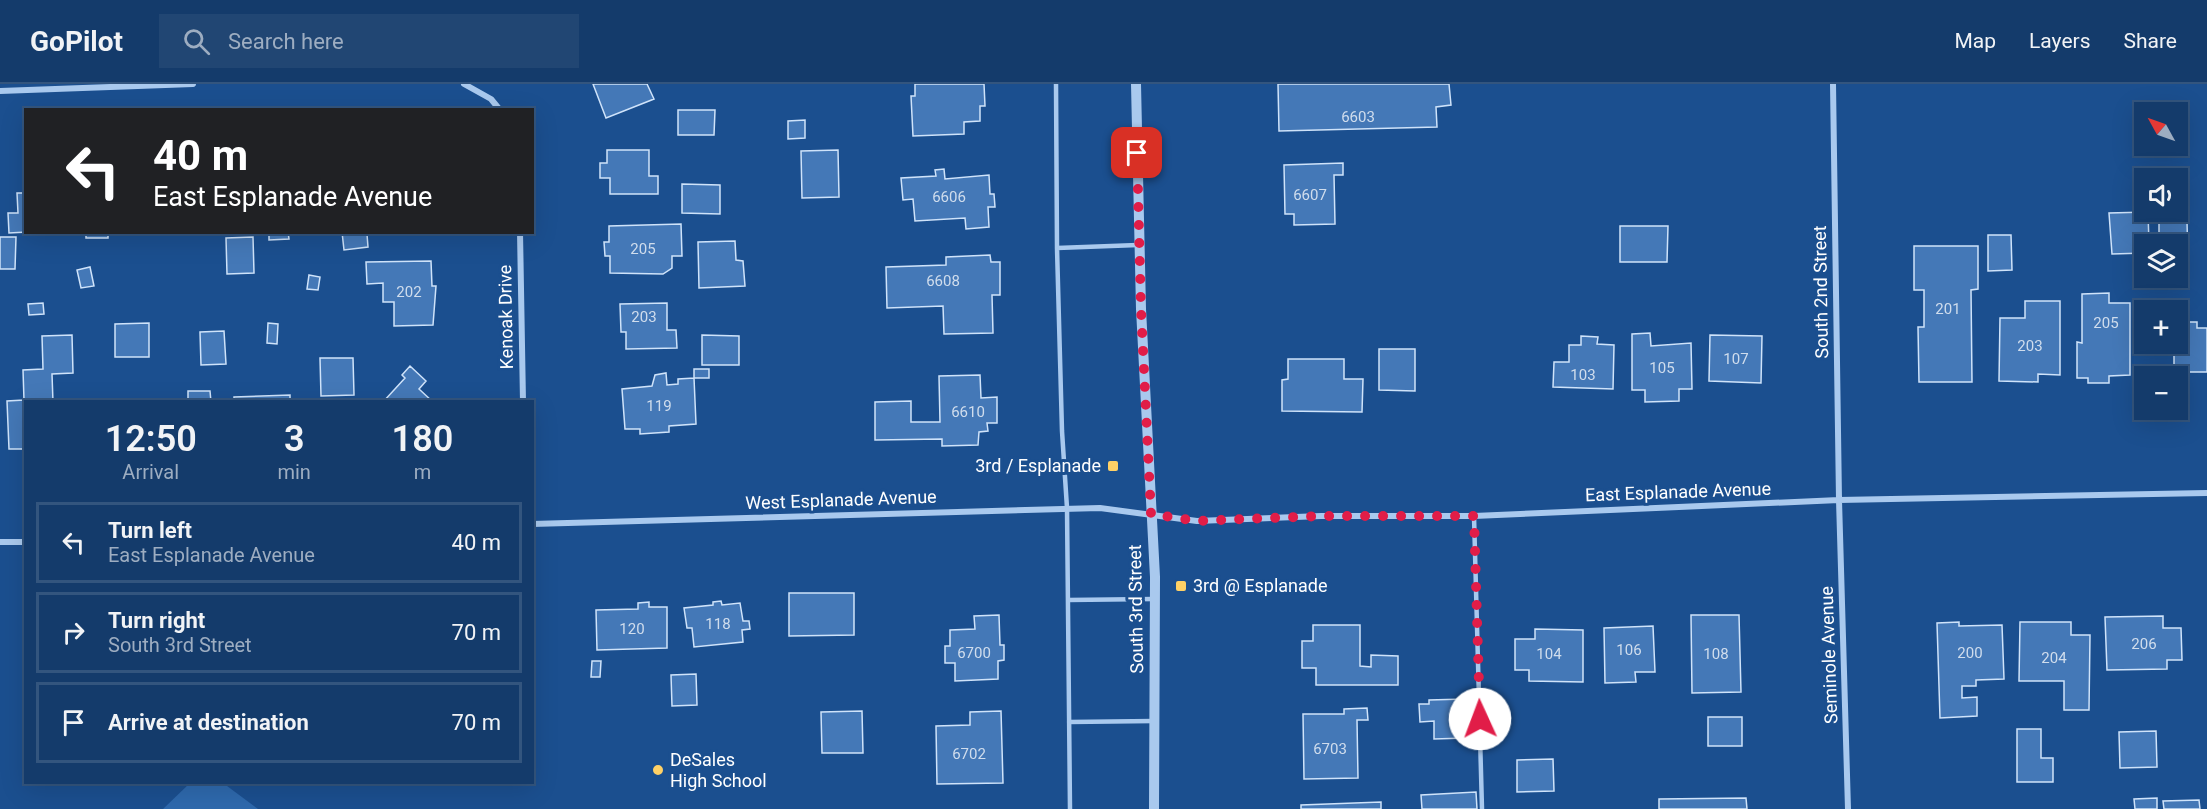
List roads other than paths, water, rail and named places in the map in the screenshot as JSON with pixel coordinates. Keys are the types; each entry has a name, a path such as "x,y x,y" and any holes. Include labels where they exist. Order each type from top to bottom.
{"street":[{"path":"0,91 193,84"},
{"path":"464,84 491,99 498,108"},
{"name":"South 3rd Street","path":"1136,84 1154,598 1154,809"},
{"name":"South 2nd Street","path":"1833,84 1839,500"},
{"name":"Kenoak Drive","path":"520,234 522,400"},
{"name":"East Esplanade Avenue","path":"1151,514 1197,521 1321,516 1474,516 1839,500 2207,493"},
{"name":"Seminole Avenue","path":"1839,500 1848,809"},
{"name":"West Esplanade Avenue","path":"534,524 1067,508 1100,508 1151,514"},
{"path":"0,542 24,542"}],"lane":[{"path":"1056,84 1057,248 1062,431 1067,508 1070,809"},
{"path":"1057,248 1140,245"},
{"path":"1474,516 1482,809"},
{"path":"1068,600 1154,598"},
{"path":"1069,722 1154,721"}],"place":[{"name":"3rd / Esplanade","path":"1113,466"},
{"name":"3rd @ Esplanade","path":"1181,586"},
{"name":"DeSales High School","path":"658,770"}]}
